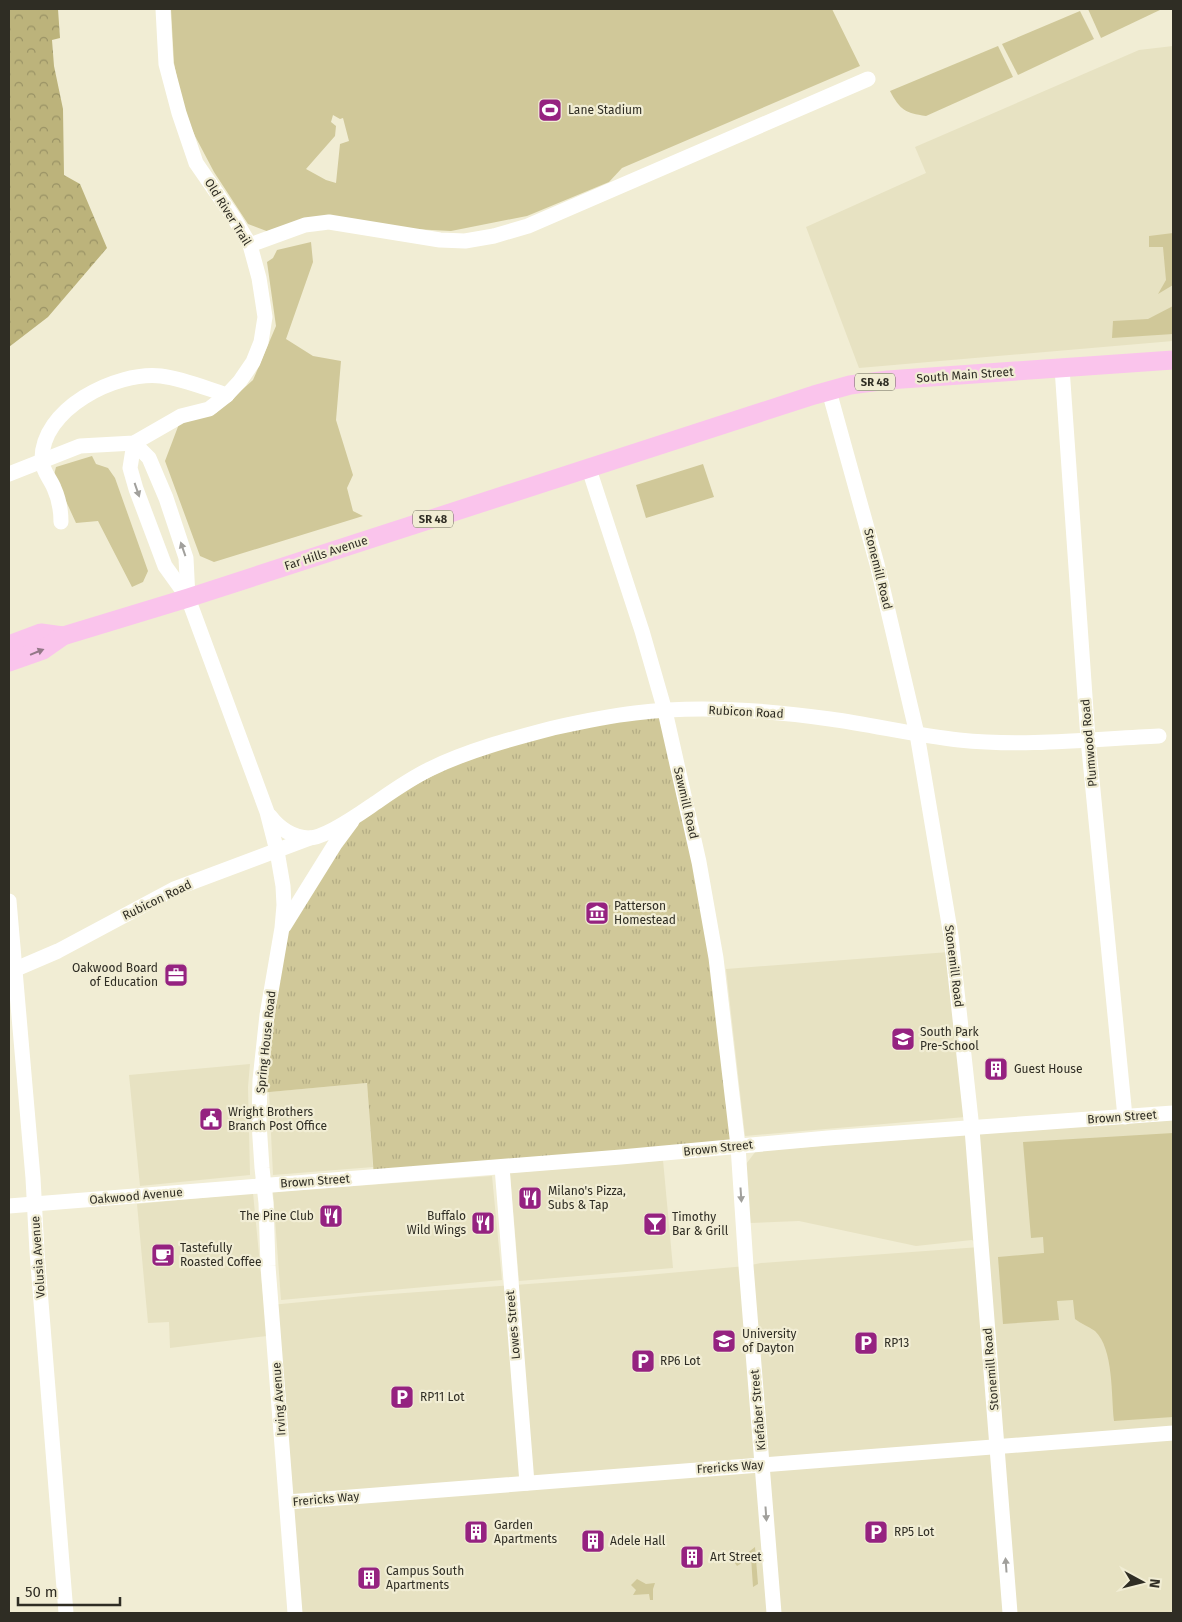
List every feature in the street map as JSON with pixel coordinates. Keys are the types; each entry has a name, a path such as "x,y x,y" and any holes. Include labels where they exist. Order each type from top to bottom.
{"main road":[{"name":"South Main Street","path":"589,469 850,385 888,380 1173,360"},
{"name":"Far Hills Avenue","path":"9,662 43,650 63,636 188,598 589,469"},
{"name":"Far Hills Avenue","path":"9,644 41,633 63,636"}],"street":[{"name":"Old River Trail","path":"134,443 181,416 209,408 227,395 240,381 253,362 261,342 265,317 259,278 250,245 196,163 179,113 166,64 163,9"},
{"path":"250,245 306,225 329,222 440,240 465,241 494,236 528,226 868,79"},
{"name":"Plumwood Road","path":"1062,368 1088,739 1124,1117"},
{"path":"62,522 54,488 42,463 43,446 51,428 69,406 94,392 124,379 159,376 185,381 227,395"},
{"name":"Stonemill Road","path":"829,391 877,564 917,734 950,936 972,1129 1010,1613"},
{"path":"134,443 130,468 136,489 165,566 188,598 267,812 278,852 284,906 282,928"},
{"path":"9,474 42,463 80,446 134,443 149,458 166,498 186,558 188,598"},
{"name":"Sawmill Road","path":"589,469 639,623 665,711 699,862 716,958 738,1146"},
{"name":"Rubicon Road","path":"12,971 58,950 174,890 278,852 333,829 354,818 396,788 450,760 493,744 556,728 635,713 709,710 771,713 830,719 961,740 1012,742 1159,736"},
{"path":"267,812 283,830 310,838"},
{"name":"Rubicon Road","path":"282,928 335,844 354,818"},
{"name":"Volusia Avenue","path":"9,901 12,971 34,1204 66,1613"},
{"name":"Spring House Road","path":"264,1186 259,1123 260,1080 267,1015 282,928"},
{"name":"Brown Street","path":"264,1186 828,1138 1173,1114"},
{"name":"Kiefaber Street","path":"738,1146 774,1613"},
{"name":"Lowes Street","path":"502,1167 527,1483"},
{"name":"Oakwood Avenue","path":"9,1206 264,1186"},
{"name":"Irving Avenue","path":"264,1186 268,1266 295,1613"},
{"name":"Frericks Way","path":"287,1502 1173,1434"}],"shaded area":[{"path":"1173,46 1173,341 859,368 806,227 926,173 915,147 1139,50"},
{"path":"949,952 965,1117 745,1136 726,969"},
{"path":"250,1064 248,1087 250,1175 140,1186 129,1075"},
{"path":"367,1083 373,1167 273,1175 269,1092"},
{"name":"University of Dayton","path":"1173,1114 1173,1613 295,1613 271,1305 364,1296 636,1276 761,1263 980,1247 972,1240 916,1246 799,1221 750,1223 743,1168 756,1151"},
{"path":"663,1160 673,1268 519,1281 510,1173"},
{"path":"492,1176 502,1280 281,1300 273,1192"},
{"path":"253,1193 267,1336 170,1348 169,1322 148,1323 137,1204"}],"green space":[{"path":"9,9 58,9 60,38 52,40 54,66 63,109 64,175 80,184 107,248 48,317 9,347"},
{"name":"Lane Stadium","path":"171,9 832,9 860,66 622,168 609,182 527,216 451,231 356,226 277,235 248,224 214,172 183,109 174,63","holes":["333,115 340,119 343,118 349,141 340,144 336,183 326,180 306,169 335,136 336,126 331,122"]},
{"path":"1088,9 1162,9 1101,38"},
{"path":"1080,11 1094,39 1018,75 1002,44"},
{"path":"998,46 1013,77 926,116 904,110 890,91"},
{"path":"1173,233 1173,285 1158,294 1166,280 1163,247 1149,247 1149,236"},
{"path":"311,242 313,262 286,339 313,356 341,361 336,420 353,475 347,488 353,511 363,516 214,562 200,556 165,461 179,424 216,413 253,380 276,326 267,262 273,258 277,250"},
{"path":"1173,306 1173,334 1112,338 1113,321 1148,319"},
{"path":"92,456 96,464 108,468 115,478 148,571 143,582 132,587 98,521 76,523 54,475 56,467"},
{"path":"703,464 714,497 646,518 636,485"},
{"path":"665,711 699,862 738,1146 374,1177 367,1083 259,1093 282,928 354,818 490,745"},
{"path":"1173,1133 1173,1417 1114,1421 1109,1361 1101,1339 1095,1331 1075,1319 1073,1300 1057,1301 1059,1320 1003,1324 998,1257 1044,1253 1043,1237 1031,1238 1023,1142"},
{"path":"755,1547 758,1584 753,1587 751,1557 737,1566 735,1563"},
{"path":"637,1579 646,1584 655,1583 653,1600 650,1600 649,1594 633,1595 636,1590 631,1585"}],"place":[{"name":"Lane Stadium","path":"550,110"},
{"name":"Patterson Homestead","path":"597,913"},
{"name":"Oakwood Board of Education","path":"176,975"},
{"name":"South Park Pre-School","path":"903,1039"},
{"name":"Guest House","path":"996,1069"},
{"name":"Wright Brothers Branch Post Office","path":"211,1119"},
{"name":"Milano's Pizza, Subs & Tap","path":"530,1198"},
{"name":"The Pine Club","path":"331,1216"},
{"name":"Buffalo Wild Wings","path":"483,1223"},
{"name":"Timothy Bar & Grill","path":"655,1224"},
{"name":"Tastefully Roasted Coffee","path":"163,1255"},
{"name":"University of Dayton","path":"724,1341"},
{"name":"RP13","path":"866,1343"},
{"name":"RP6 Lot","path":"643,1361"},
{"name":"RP11 Lot","path":"402,1397"},
{"name":"Garden Apartments","path":"476,1532"},
{"name":"RP5 Lot","path":"876,1532"},
{"name":"Adele Hall","path":"593,1541"},
{"name":"Art Street","path":"692,1557"},
{"name":"Campus South Apartments","path":"369,1578"}]}
